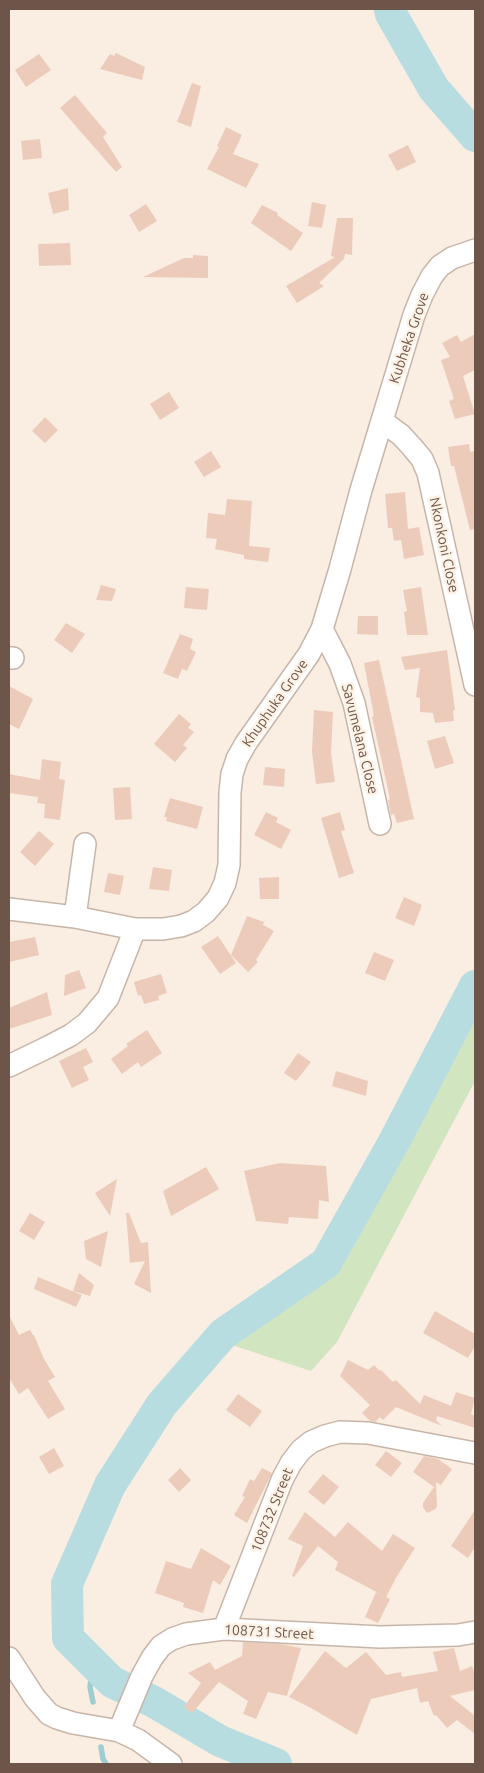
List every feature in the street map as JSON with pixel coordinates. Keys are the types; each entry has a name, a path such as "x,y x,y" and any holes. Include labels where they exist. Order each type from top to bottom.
{"street":[{"name":"Kubheka Grove","path":"382,421 414,315 432,276 440,266 452,258 475,250"},
{"name":"Khuphuka Grove","path":"9,909 75,917 136,929 163,929 181,926 194,921 206,912 218,898 230,865 230,792 232,774 237,759 246,743 309,654 322,629 382,421"},
{"name":"Nkonkoni Close","path":"382,421 401,435 412,447 422,460 428,473 475,685"},
{"name":"Savumelana Close","path":"322,629 340,664 354,703 380,824"},
{"path":"75,917 85,844"},
{"path":"9,1066 71,1035 87,1023 108,998 136,929"},
{"name":"108732 Street","path":"224,1629 282,1480 291,1462 311,1442 340,1432 368,1433 475,1453"},
{"name":"108731 Street","path":"118,1731 152,1658 161,1646 172,1639 186,1634 224,1629 380,1638 458,1635 475,1632"},
{"path":"9,1658 35,1698 49,1714 74,1723 118,1731 138,1740 171,1764"}],"green space":[{"path":"475,1003 475,1081 337,1342 311,1371 223,1342 331,1264"}],"building":[{"path":"116,53 145,67 142,80 100,69 110,54 114,56"},
{"path":"39,54 51,70 26,87 15,70"},
{"path":"192,83 201,86 191,127 177,122"},
{"path":"75,95 107,133 103,137 122,167 116,172 60,108"},
{"path":"226,127 242,135 233,154 259,164 246,188 207,169 219,147 217,146"},
{"path":"40,139 42,158 23,160 21,141"},
{"path":"408,145 416,162 397,171 388,155"},
{"path":"68,188 69,210 53,214 48,193"},
{"path":"312,202 326,205 322,228 308,226"},
{"path":"146,204 157,221 139,232 129,215"},
{"path":"262,205 278,213 277,215 303,233 291,251 251,223"},
{"path":"337,218 353,218 352,255 345,254 344,259 319,283 324,286 297,303 286,286 335,257 331,256"},
{"path":"70,243 71,265 39,266 38,244"},
{"path":"193,255 208,256 208,278 143,277 184,258 193,258"},
{"path":"475,334 475,370 463,376 475,414 455,419 449,401 454,399 441,360 450,357 442,343 457,335 461,342"},
{"path":"169,392 179,408 160,420 150,404"},
{"path":"45,417 58,430 45,443 32,431"},
{"path":"469,444 470,452 474,451 475,462 475,529 470,530 454,466 451,466 448,447"},
{"path":"211,451 221,467 204,477 194,462"},
{"path":"405,492 408,529 419,527 424,555 404,559 401,540 394,541 392,528 388,528 385,494"},
{"path":"227,499 252,501 249,546 270,548 268,562 244,559 244,555 215,549 217,539 206,538 208,513 225,515"},
{"path":"101,585 116,589 112,601 96,600"},
{"path":"186,587 209,589 207,610 184,608"},
{"path":"421,587 428,635 407,635 404,612 407,611 403,590"},
{"path":"358,616 378,616 378,635 357,634"},
{"path":"66,623 85,634 72,653 54,640"},
{"path":"180,634 193,639 190,649 196,652 187,671 182,669 178,679 163,673"},
{"path":"447,650 455,710 453,711 454,721 435,723 433,713 420,712 420,698 416,697 420,668 405,670 401,657"},
{"path":"379,660 414,819 397,823 394,814 391,815 388,800 390,799 372,717 374,716 364,663"},
{"path":"9,686 33,699 19,729 9,724"},
{"path":"314,710 333,712 331,753 335,782 316,784 312,752"},
{"path":"179,714 191,724 188,728 194,732 183,745 187,748 175,762 154,744"},
{"path":"445,736 454,763 435,769 427,741"},
{"path":"42,759 61,762 59,779 65,780 60,820 44,818 45,804 37,803 38,797 9,793 9,774 40,780"},
{"path":"265,767 285,769 284,787 263,785"},
{"path":"130,787 132,819 115,820 113,788"},
{"path":"170,798 203,807 197,829 166,821 167,817 164,817"},
{"path":"266,812 278,818 276,822 291,830 281,849 254,835"},
{"path":"340,812 345,830 341,831 354,873 339,878 321,818"},
{"path":"39,831 54,844 35,866 20,852"},
{"path":"153,867 172,870 169,891 149,889"},
{"path":"108,873 124,876 120,895 104,892"},
{"path":"279,877 279,899 260,899 259,878"},
{"path":"404,897 422,905 414,926 395,918"},
{"path":"247,916 264,922 263,925 274,931 256,960 258,962 248,972 231,955"},
{"path":"218,936 236,963 220,974 201,947"},
{"path":"35,937 39,955 9,962 9,942"},
{"path":"374,952 394,960 385,981 365,973"},
{"path":"79,970 86,988 64,996 65,975"},
{"path":"161,974 167,993 158,996 159,1000 144,1004 141,995 138,996 134,982"},
{"path":"47,992 52,1015 9,1029 9,1008"},
{"path":"147,1030 162,1053 141,1067 138,1062 122,1074 111,1059 128,1046 126,1044"},
{"path":"86,1048 93,1062 83,1067 89,1080 72,1088 59,1061"},
{"path":"298,1053 311,1062 296,1081 284,1073"},
{"path":"336,1071 368,1081 366,1096 332,1086"},
{"path":"280,1163 326,1166 329,1202 319,1200 318,1219 289,1217 288,1224 256,1221 244,1171"},
{"path":"206,1167 219,1189 171,1216 163,1191"},
{"path":"117,1179 110,1216 95,1193"},
{"path":"30,1213 45,1222 34,1240 19,1231"},
{"path":"126,1213 129,1213 141,1243 148,1242 151,1293 134,1284 145,1261 130,1263"},
{"path":"108,1231 101,1267 86,1259 84,1241"},
{"path":"79,1273 94,1285 90,1296 73,1291"},
{"path":"38,1277 82,1295 76,1307 34,1289"},
{"path":"435,1311 475,1334 475,1346 468,1358 423,1333"},
{"path":"9,1315 19,1335 30,1330 34,1335 44,1359 55,1377 48,1381 65,1409 48,1419 28,1388 19,1394 9,1378"},
{"path":"348,1360 368,1370 374,1365 393,1382 396,1380 420,1404 424,1395 451,1406 456,1392 475,1398 471,1414 475,1416 475,1428 437,1416 436,1420 442,1426 396,1407 383,1420 380,1417 375,1422 370,1421 362,1413 370,1405 340,1376"},
{"path":"238,1394 262,1411 250,1427 226,1410"},
{"path":"54,1448 64,1466 49,1474 39,1457"},
{"path":"386,1451 402,1463 391,1477 375,1465"},
{"path":"424,1456 438,1459 452,1469 441,1485 436,1482 437,1507 427,1513 423,1503 434,1487 413,1472"},
{"path":"180,1468 191,1480 179,1492 168,1480"},
{"path":"262,1468 272,1473 247,1523 234,1515 245,1497 242,1496 250,1479 254,1481"},
{"path":"323,1474 339,1487 324,1505 308,1492"},
{"path":"475,1510 475,1547 468,1558 451,1546"},
{"path":"305,1512 335,1537 348,1522 382,1551 393,1534 415,1548 386,1597 335,1570 338,1562 318,1546 294,1577 292,1576 303,1546 288,1539"},
{"path":"201,1548 231,1566 220,1585 213,1580 203,1613 183,1607 184,1603 155,1593 166,1561 191,1569"},
{"path":"376,1592 390,1599 378,1623 365,1617"},
{"path":"243,1642 280,1644 301,1648 287,1696 268,1692 256,1719 243,1714 248,1701 219,1682 192,1713 184,1707 201,1683 188,1673 210,1662 215,1670 242,1656"},
{"path":"454,1648 460,1671 472,1666 475,1674 475,1690 450,1696 475,1716 475,1734 457,1720 447,1728 436,1715 434,1716 428,1701 420,1703 417,1688 371,1699 357,1735 289,1697 325,1651 346,1668 366,1652 386,1675 401,1672 402,1677 438,1671 433,1652"}],"waterway":[{"path":"390,9 391,14 434,89 475,136"},
{"path":"276,1764 220,1741 154,1702 112,1682 68,1638 67,1584 110,1485 162,1404 223,1334 326,1263 395,1140 475,986"},
{"path":"93,1663 90,1687 93,1702"},
{"path":"101,1747 106,1764"}]}
